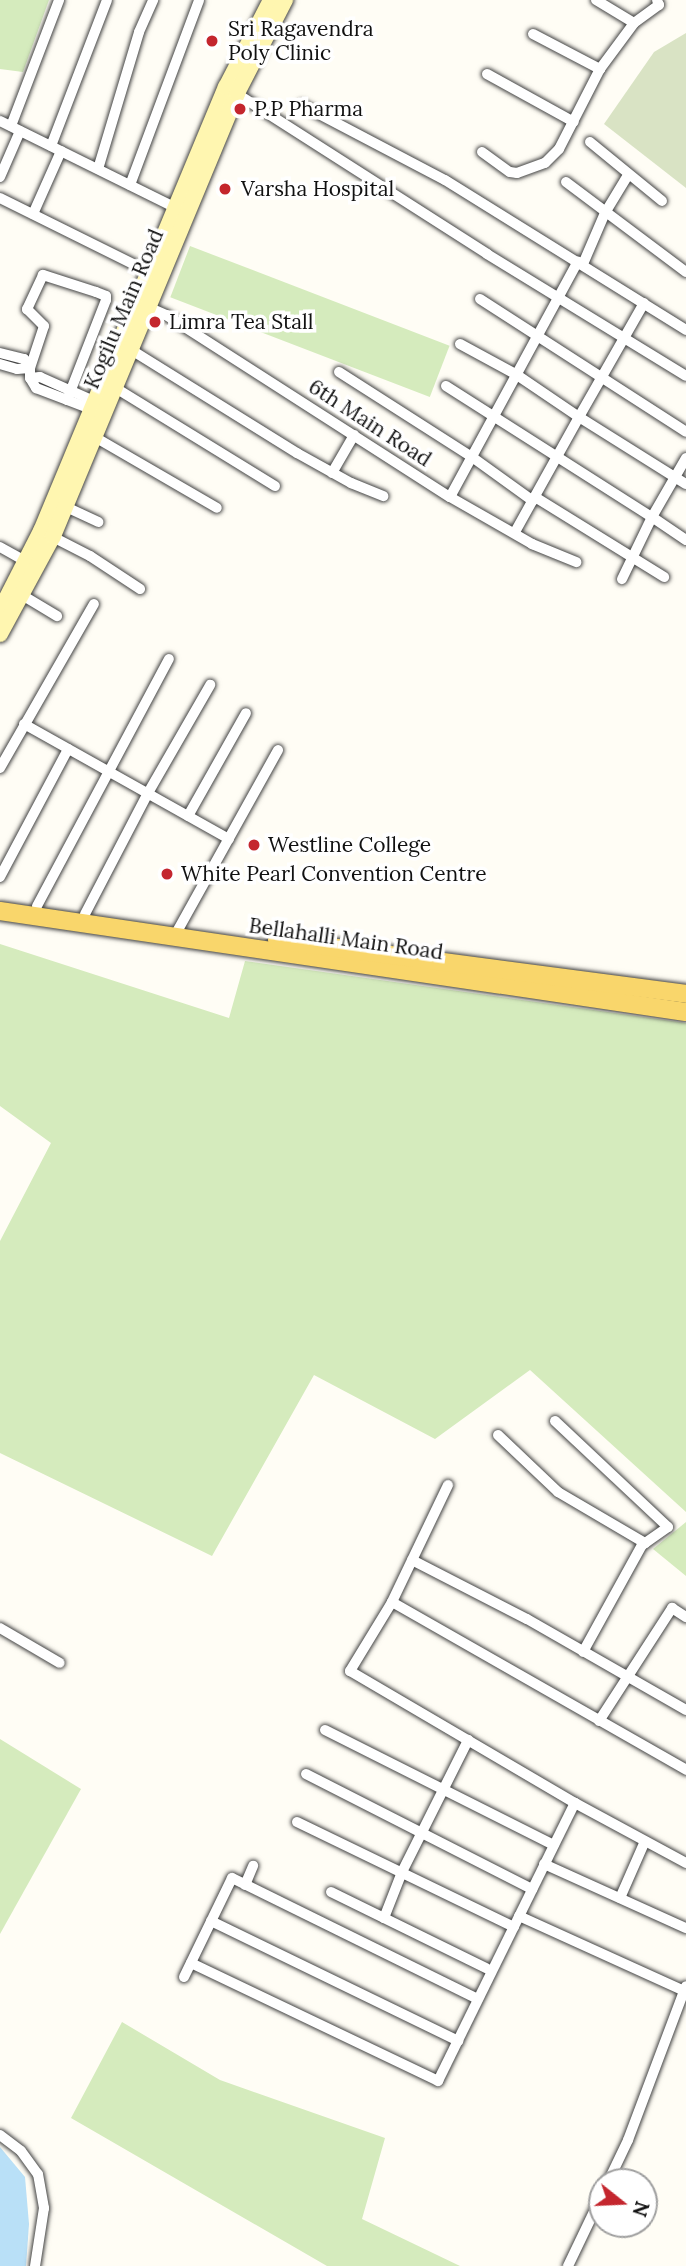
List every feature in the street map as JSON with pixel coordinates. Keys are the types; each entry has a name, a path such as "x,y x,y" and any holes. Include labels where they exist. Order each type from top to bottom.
{"main road":[{"name":"Kogilu Main Road","path":"8,604 47,533 92,405 148,307 181,211 271,0"},
{"name":"Kogilu Main Road","path":"231,90 285,0"},
{"name":"Kogilu Main Road","path":"0,634 8,604 27,562 64,506 114,387 149,272 181,211"},
{"name":"Bellahalli Main Road","path":"0,900 176,932 686,1012"},
{"name":"Bellahalli Main Road","path":"0,911 686,994"}],"street":[{"path":"0,177 10,126 59,0"},
{"path":"33,214 107,0"},
{"path":"98,169 139,32 153,0"},
{"path":"130,185 199,0"},
{"path":"596,0 634,23"},
{"path":"482,152 510,172 517,173 545,163 559,149 600,69 634,23 659,5 657,0"},
{"path":"533,34 600,69"},
{"path":"487,74 574,122"},
{"path":"231,90 486,254 686,376"},
{"path":"302,105 410,160 581,262 686,330"},
{"path":"10,126 181,211"},
{"path":"590,142 662,201"},
{"path":"450,498 628,175"},
{"path":"565,182 686,272"},
{"path":"0,198 149,272"},
{"path":"30,373 44,326 27,309 43,275 106,296 105,310 69,395"},
{"path":"480,299 686,432"},
{"path":"515,532 644,303"},
{"name":"6th Main Road","path":"148,307 166,315 450,498 515,532 532,544 576,562"},
{"path":"460,344 517,375 686,484"},
{"path":"125,346 332,473 383,496"},
{"path":"0,353 24,359 36,388 69,395 92,405"},
{"path":"0,364 30,373"},
{"path":"339,372 534,499 664,577"},
{"path":"446,386 686,540"},
{"path":"114,387 275,486"},
{"path":"332,473 354,435"},
{"path":"93,436 217,508"},
{"path":"622,579 652,517 686,458"},
{"path":"64,506 100,522"},
{"path":"47,533 140,589"},
{"path":"0,547 27,562"},
{"path":"8,604 57,616"},
{"path":"0,768 94,604"},
{"path":"37,906 169,659"},
{"path":"85,914 148,793 210,685"},
{"path":"188,816 246,713"},
{"path":"24,724 229,839"},
{"path":"0,877 68,749"},
{"path":"176,932 278,750"},
{"path":"555,1421 668,1527 645,1543 583,1652"},
{"path":"498,1435 558,1492 645,1543"},
{"path":"448,1485 392,1602 350,1671 575,1803 686,1863"},
{"path":"412,1560 684,1705"},
{"path":"392,1602 686,1770"},
{"path":"599,1721 672,1608 686,1617"},
{"path":"0,1628 60,1663"},
{"path":"325,1730 554,1845"},
{"path":"384,1918 402,1872 468,1740"},
{"path":"306,1774 533,1889"},
{"path":"191,1963 438,2081 575,1803"},
{"path":"297,1822 402,1872 516,1921 685,1988 628,2140 615,2168"},
{"path":"620,1898 645,1841"},
{"path":"544,1864 686,1928"},
{"path":"245,1885 253,1866"},
{"path":"184,1977 232,1878 478,1999"},
{"path":"331,1892 486,1968"},
{"path":"211,1921 457,2041"},
{"path":"0,2135 21,2151 38,2174 44,2208 35,2266"},
{"path":"568,2266 588,2224"}],"green space":[{"path":"0,0 49,0 23,72 0,69"},
{"path":"686,33 686,188 604,124 654,52"},
{"path":"190,246 450,346 430,397 170,297"},
{"path":"0,944 229,1018 245,961 686,1023 686,1512 530,1370 435,1439 314,1375 212,1556 0,1453 0,1241 51,1143 0,1106"},
{"path":"686,1522 686,1576 653,1549"},
{"path":"0,1739 81,1789 0,1934"},
{"path":"122,2022 220,2080 385,2138 362,2219 460,2266 327,2266 71,2118"}],"water":[{"path":"0,2147 25,2177 29,2224 26,2266 0,2266"}],"place":[{"name":"Sri Ragavendra Poly Clinic","path":"212,41"},
{"name":"P.P Pharma","path":"240,109"},
{"name":"Varsha Hospital","path":"225,189"},
{"name":"Limra Tea Stall","path":"155,322"},
{"name":"Westline College","path":"254,845"},
{"name":"White Pearl Convention Centre","path":"167,874"}]}
